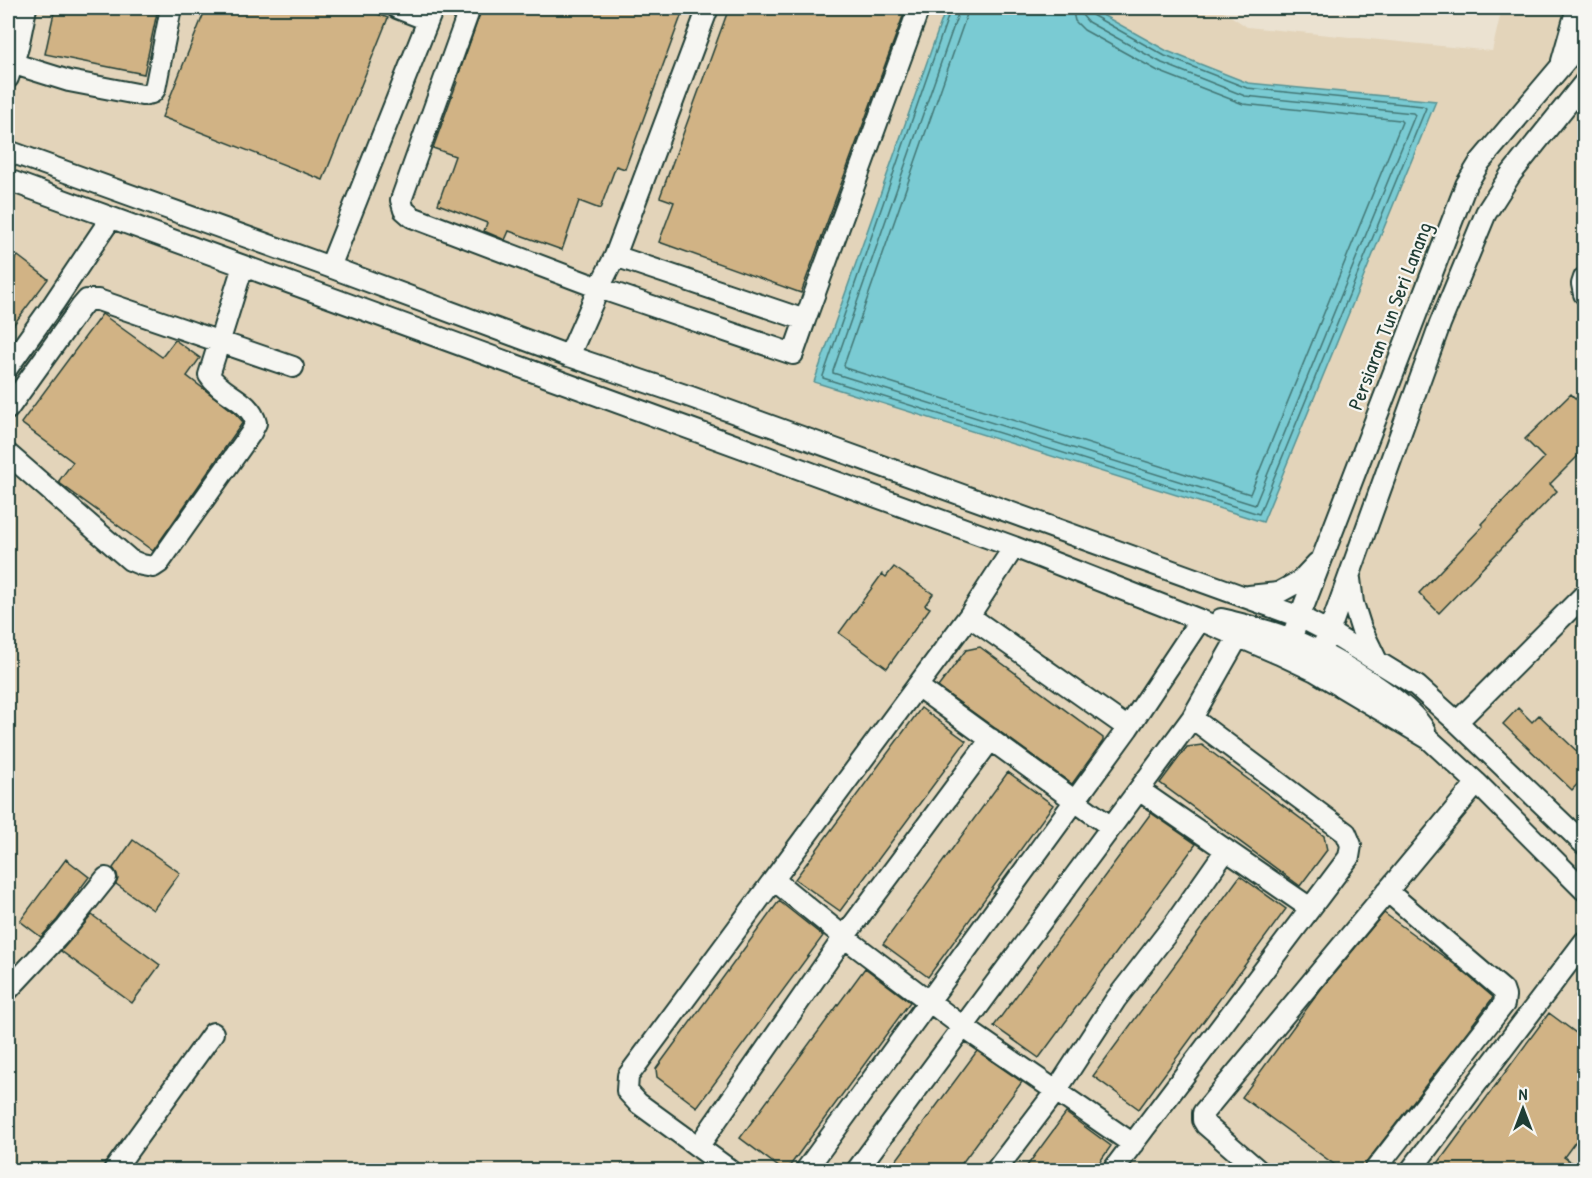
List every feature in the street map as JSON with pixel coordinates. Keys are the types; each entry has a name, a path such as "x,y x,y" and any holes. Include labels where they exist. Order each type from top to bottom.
{"street":[{"path":"26,8 18,47 9,68 142,95 152,93 155,89 171,8"},
{"path":"330,267 430,14 397,8"},
{"path":"470,8 401,200 404,210 412,217 599,288 793,354 919,8"},
{"path":"569,356 615,256 708,8"},
{"path":"1560,66 1577,8"},
{"name":"Persiaran Tun Seri Lanang","path":"1291,639 1466,185 1480,162 1584,39"},
{"path":"1320,652 1440,324 1486,213 1511,174 1584,83"},
{"path":"8,151 569,356 688,396 1300,618 1329,632 1417,686 1458,722 1584,844"},
{"path":"8,180 1014,547 1193,618 1315,671 1429,739 1478,783 1584,890"},
{"path":"8,367 111,218"},
{"path":"615,256 805,320"},
{"path":"8,454 130,560 153,567 159,563 256,423 249,408 214,383 210,375 243,266"},
{"path":"1584,278 1582,284 1584,294"},
{"path":"8,409 87,300 98,300 293,367"},
{"path":"678,424 688,396"},
{"path":"730,1170 638,1103 627,1091 628,1076 969,616 1014,547"},
{"path":"1244,597 1278,593 1299,580 1323,558"},
{"path":"1350,573 1353,603 1361,628 1377,661"},
{"path":"1458,722 1584,595"},
{"path":"969,616 1128,728"},
{"path":"1193,618 1230,621 1291,639 1320,652 1405,707 1422,726 1429,739"},
{"path":"806,1170 1128,728 1193,618"},
{"path":"857,1170 1192,718 1238,637"},
{"path":"917,686 1111,827"},
{"path":"1113,1170 1349,857 1351,845 1346,833 1192,718"},
{"path":"698,1147 844,936 991,739"},
{"path":"1258,1170 1206,1125 1203,1113 1478,783"},
{"path":"1139,789 1310,909"},
{"path":"996,1170 1056,1091 1116,999 1175,923 1226,850"},
{"path":"8,990 66,928 106,878"},
{"path":"774,880 963,1028 1133,1144"},
{"path":"1375,1170 1504,1004 1505,996 1503,990 1388,891"},
{"path":"1411,1170 1584,942"},
{"path":"114,1170 213,1033"}],"shaded area":[{"path":"8,8 1219,8 1247,27 1492,51 1502,8 1584,8 1584,1170 8,1170"}],"water":[{"path":"946,8 1090,8 1167,51 1248,83 1436,101 1263,522 814,382"}],"building":[{"path":"55,8 158,8 144,74 45,54"},
{"path":"206,8 362,8 388,18 323,180 162,117"},
{"path":"482,8 684,8 625,169 616,166 600,209 579,201 562,250 509,231 505,240 484,231 487,223 438,204 455,156 433,148"},
{"path":"729,8 906,8 801,293 659,242 674,202 660,197"},
{"path":"18,256 48,279 8,332 8,258 13,262"},
{"path":"102,314 162,357 175,340 200,358 187,376 234,412 243,422 153,551 58,482 73,462 21,423"},
{"path":"1571,394 1584,407 1584,450 1550,484 1557,491 1439,613 1419,593 1544,458 1525,439"},
{"path":"894,567 933,594 925,605 930,608 887,668 839,633 882,574 886,577"},
{"path":"980,647 1103,738 1072,784 938,687 966,650"},
{"path":"921,708 966,741 840,911 795,879"},
{"path":"1518,708 1532,722 1539,715 1584,758 1584,777 1572,790 1503,724"},
{"path":"1202,745 1324,836 1327,850 1300,886 1160,783 1187,747"},
{"path":"1008,772 1053,805 928,977 883,944"},
{"path":"1151,813 1196,844 1039,1058 994,1026"},
{"path":"133,840 180,873 153,910 116,884 118,879 113,868"},
{"path":"66,859 89,877 57,920 41,937 20,921"},
{"path":"1240,876 1286,909 1139,1109 1093,1076"},
{"path":"779,901 823,936 697,1107 657,1077 656,1069"},
{"path":"1384,913 1454,964 1493,997 1366,1163 1363,1170 1342,1170 1242,1097 1321,989"},
{"path":"92,915 160,965 132,1003 61,951"},
{"path":"865,968 910,1002 789,1167 780,1168 740,1138"},
{"path":"1549,1013 1584,1039 1584,1130 1564,1157 1572,1163 1567,1170 1433,1170"},
{"path":"977,1051 1022,1082 957,1170 889,1170"},
{"path":"1066,1113 1111,1146 1094,1170 1024,1170"}]}
